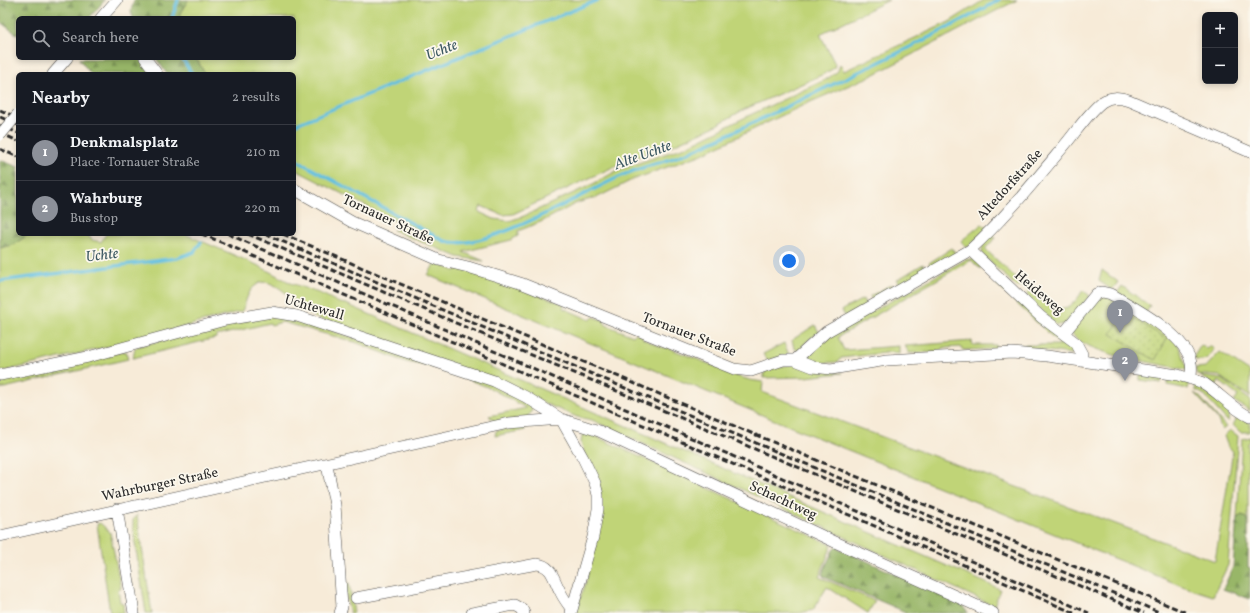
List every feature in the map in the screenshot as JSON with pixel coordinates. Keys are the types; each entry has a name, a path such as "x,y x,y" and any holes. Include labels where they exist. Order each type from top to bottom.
{"street":[{"path":"107,16 117,0"},
{"path":"55,72 64,60"},
{"path":"146,60 155,72"},
{"name":"Altedorfstraße","path":"795,360 826,332 970,250 982,239 1045,169 1097,107 1110,98 1119,97 1129,100 1249,150"},
{"path":"0,135 16,116"},
{"name":"Tornauer Straße","path":"296,190 352,222 439,260 468,267 523,284 734,369 751,371 783,360 795,360 822,369 887,360 993,353 1029,354 1178,375 1204,384 1237,410 1250,417"},
{"name":"Heideweg","path":"970,250 1032,309 1064,333 1080,348 1082,354 1081,361"},
{"path":"1064,333 1096,294 1102,292 1111,294 1176,337 1186,350 1191,363 1191,379"},
{"name":"Uchtewall","path":"0,375 88,357 225,320 261,313 278,312 297,316 488,379 526,397 561,419"},
{"path":"561,419 583,458 595,483 598,495 598,509 593,537 572,611"},
{"name":"Wahrburger Straße","path":"0,536 118,509 327,465 509,423 561,419"},
{"name":"Schachtweg","path":"561,419 599,431 828,539 993,613"},
{"path":"327,465 335,505 342,607 340,613"},
{"path":"118,509 134,613"},
{"path":"356,598 537,564 545,565 551,570 560,592 572,611"},
{"path":"472,613 516,605 522,609 524,613"}],"green space":[{"path":"0,0 105,0 91,16 16,16 16,34 0,22"},
{"path":"134,0 188,0 180,13 180,16 132,16 131,11"},
{"path":"188,0 889,0 820,34 835,64 834,68 826,73 743,110 713,127 673,145 628,160 513,214 503,215 481,206 479,212 494,219 509,221 524,216 593,184 618,170 685,147 827,79 838,71 840,64 844,71 949,22 984,0 1017,0 873,75 808,103 700,155 632,180 598,197 577,203 543,221 518,231 518,236 511,240 463,252 484,261 458,257 393,230 399,228 399,223 296,170 296,72 204,72 197,60 296,60 296,16 180,16 180,13"},
{"path":"80,60 142,60 150,72 89,72"},
{"path":"157,60 197,60 204,72 166,72"},
{"path":"0,160 16,166 16,236 26,236 13,245 0,248"},
{"path":"982,224 987,228 967,248 961,241"},
{"path":"991,234 995,238 985,249 1024,285 1017,287 984,256 982,247"},
{"path":"26,236 89,236 92,240 101,242 105,236 190,236 257,265 291,283 324,295 339,303 346,304 1000,589 994,606 592,420 577,417 544,403 312,316 285,292 277,286 269,283 262,282 252,288 248,294 242,311 128,342 0,372 0,248 13,245"},
{"path":"952,248 957,256 932,270 929,263"},
{"path":"972,259 981,264 980,269 971,260 838,337 844,350 899,346 899,354 892,352 841,358 838,362 818,363 810,358 809,352 835,332 965,260"},
{"path":"435,263 455,271 462,267 564,304 563,308 590,320 594,317 603,320 606,325 633,336 636,333 642,336 643,339 727,371 726,373 763,382 762,392 1215,561 1233,451 1228,447 1224,436 1230,430 1238,436 1228,565 1213,596 1182,586 762,415 428,275"},
{"path":"923,264 927,273 902,287 897,280"},
{"path":"1102,270 1118,282 1112,290 1099,281"},
{"path":"1000,282 1075,350 1072,354 1032,349 1003,349 1003,345 1061,345 996,284"},
{"path":"892,284 895,291 873,302 870,296"},
{"path":"1122,286 1150,306 1146,313 1117,293"},
{"path":"1029,289 1043,301 1057,308 1064,308 1070,305 1077,300 1083,290 1090,296 1065,324 1056,325 1027,296"},
{"path":"1106,295 1177,342 1188,370 1132,359 1133,351 1123,349 1122,357 1117,356 1091,347 1074,336 1071,332 1097,298"},
{"path":"863,299 866,306 845,317 842,310"},
{"path":"1124,313 1167,339 1155,360 1111,334"},
{"path":"285,316 479,377 533,407 527,417 495,422 489,416 526,408 490,388 439,368 406,362 355,342 282,322 271,325 270,323 216,336 216,338 133,358 135,348 139,346 260,317"},
{"path":"815,325 819,332 807,341 799,351 794,348 792,340"},
{"path":"972,341 973,345 996,345 996,349 963,350 961,347 943,348 941,352 909,353 905,346"},
{"path":"784,343 789,355 767,360 763,354"},
{"path":"1201,345 1207,349 1209,346 1214,349 1207,358 1196,360 1194,356"},
{"path":"126,351 128,359 0,389 0,377"},
{"path":"1220,352 1250,372 1250,397 1219,376 1197,374 1195,368 1206,367"},
{"path":"791,364 842,373 806,377 763,378 765,371"},
{"path":"1140,374 1162,377 1161,383 1140,380"},
{"path":"1200,376 1222,379 1250,400 1250,411 1234,401 1238,396 1219,381 1215,386"},
{"path":"1168,378 1189,382 1188,389 1167,385"},
{"path":"1196,385 1230,410 1228,422 1203,394 1195,390"},
{"path":"1194,393 1199,396 1226,427 1222,430 1217,418"},
{"path":"1238,416 1250,422 1250,432 1240,432 1233,425"},
{"path":"523,426 525,430 495,436 496,431"},
{"path":"586,432 832,545 819,577 875,601 868,613 827,587 813,610 799,613 575,613 586,582 601,515 581,442 582,436"},
{"path":"1250,437 1250,442 1248,443 1248,519 1242,515 1237,518 1242,439"},
{"path":"137,515 152,613 146,613 133,530 133,520"},
{"path":"1242,515 1248,519 1250,599 1223,589 1233,567 1237,518"},
{"path":"100,523 110,532 121,588 118,589 120,602 123,603 124,613 110,613 97,524"},
{"path":"836,547 961,604 968,613 908,613 824,577 822,574 833,550"},
{"path":"349,583 354,613 350,613 345,592 345,584"}],"waterway":[{"path":"173,16 178,0"},
{"name":"Uchte","path":"296,124 598,0"},
{"name":"Alte Uchte","path":"296,160 444,241 462,243 485,238 510,230 628,173 681,155 738,130 910,47 999,0"},
{"path":"183,60 191,72"},
{"name":"Uchte","path":"0,281 177,258 194,252 201,242"}],"railway":[{"path":"0,110 16,117"},
{"path":"0,117 16,124"},
{"path":"0,125 16,132"},
{"path":"0,133 16,140"},
{"path":"0,149 16,156"},
{"path":"207,236 1074,613"},
{"path":"233,236 1089,613"},
{"path":"253,236 1144,613"},
{"path":"270,236 625,388 1161,613"},
{"path":"288,236 751,433 1187,613"}],"place":[{"name":"Denkmalsplatz","path":"1120,333"},
{"name":"Wahrburg","path":"1125,381"}]}
